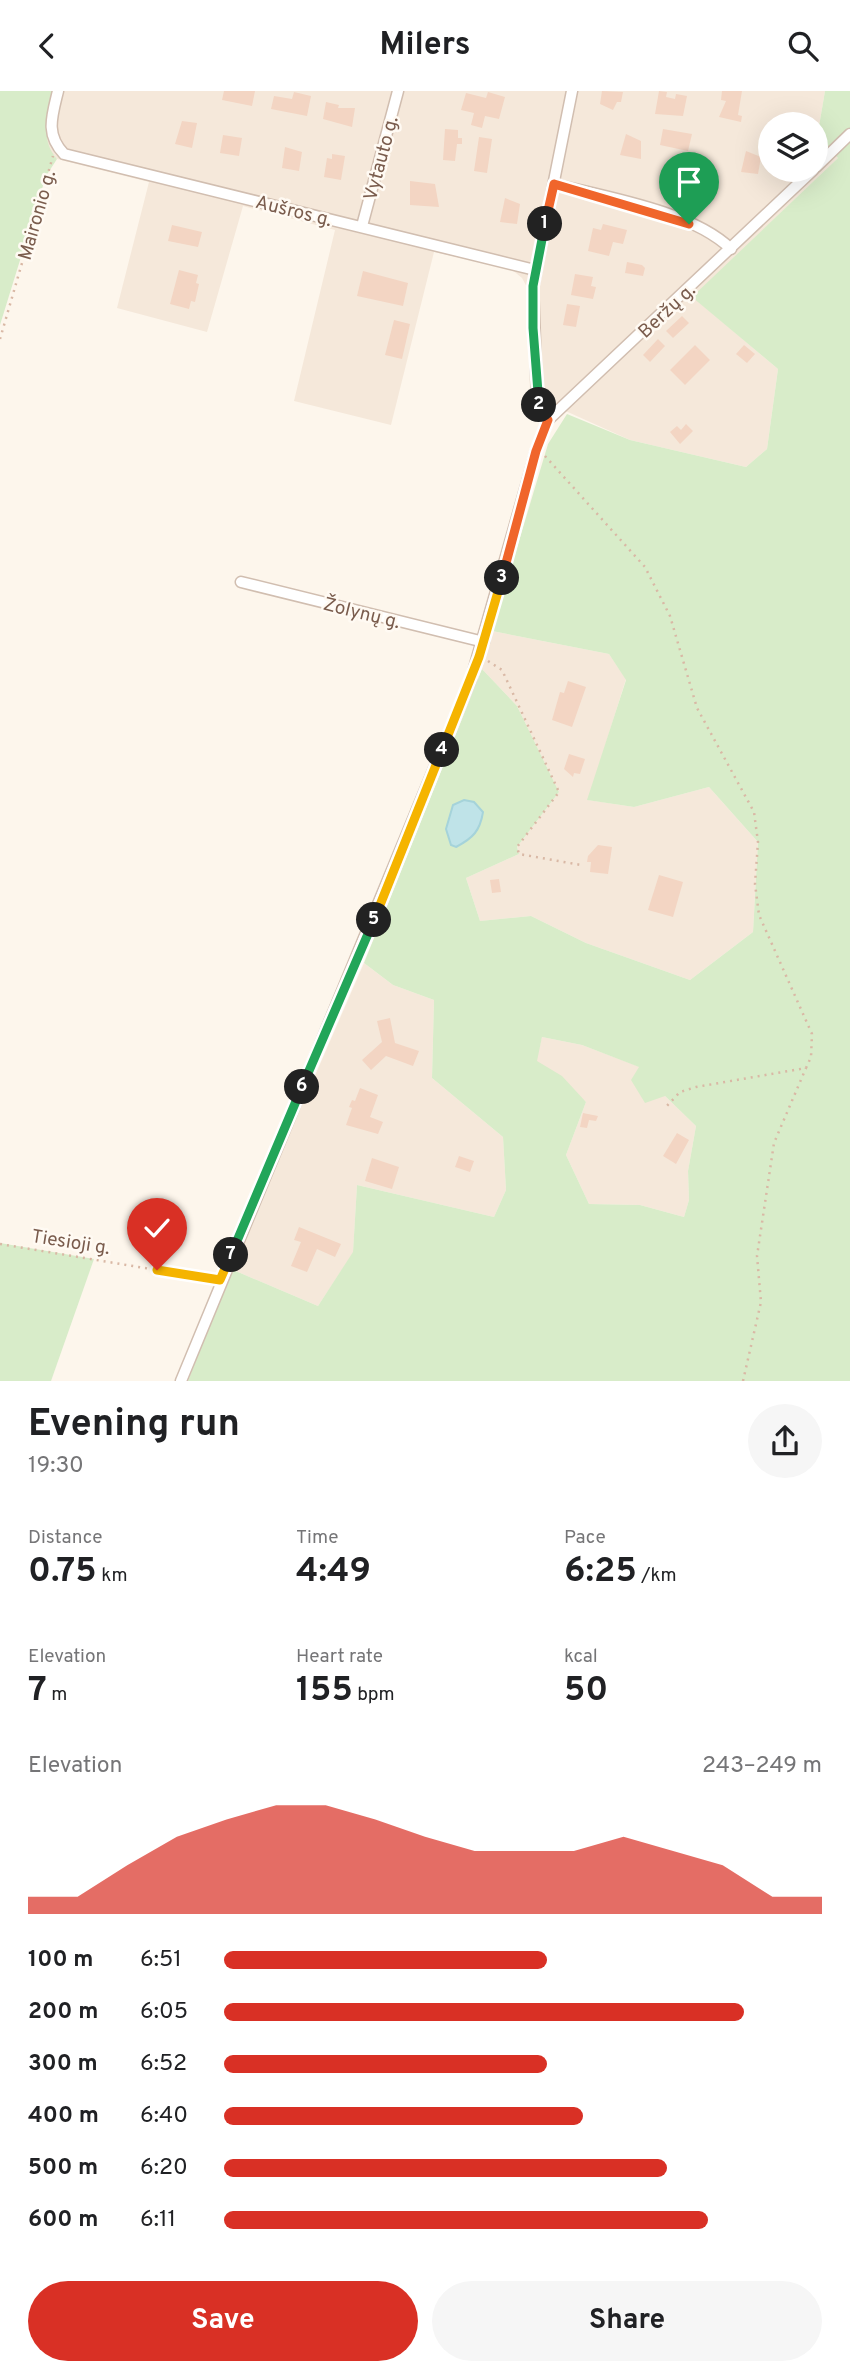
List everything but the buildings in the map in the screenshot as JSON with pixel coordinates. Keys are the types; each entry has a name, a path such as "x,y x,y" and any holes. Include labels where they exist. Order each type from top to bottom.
{"street":[{"name":"Maironio g.","path":"56,146 50,127 58,91"},
{"name":"Vytauto g.","path":"362,226 397,91"},
{"path":"181,1381 220,1280 367,935 484,642 536,451 548,420 537,398 533,328 535,270 572,91"},
{"name":"Beržų g.","path":"828,155 850,134"},
{"name":"Aušros g.","path":"56,146 64,154 535,270"},
{"name":"Beržų g.","path":"548,420 800,182"},
{"path":"554,184 689,224 713,235 730,249"},
{"name":"Žolynų g.","path":"240,582 484,642"}],"path":[{"name":"Maironio g.","path":"0,339 56,146"},
{"path":"536,451 551,459 605,526 645,567 670,617 697,708 754,812 758,842 755,884 759,915 812,1034 811,1056 774,1143 757,1256 762,1290 758,1325 748,1353 743,1381"},
{"path":"479,657 502,670 559,792 517,847 519,854 581,865"},
{"path":"664,1109 680,1092 696,1087 806,1068"},
{"name":"Tiesioji g.","path":"0,1244 220,1280"}],"shaded area":[{"path":"54,91 825,91 821,112 758,112 758,182 813,182 693,297 778,369 767,449 746,467 630,440 530,395 528,289 522,278 511,269 434,252 391,425 294,401 335,230 243,206 207,332 117,308 149,182 57,159 49,150 45,135"},
{"path":"828,148 838,158 828,168"},
{"path":"492,631 609,654 626,679 588,800 634,807 709,787 758,842 753,932 690,980 586,943 531,916 480,921 466,878 519,854 517,847 559,792 517,706 482,669"},
{"path":"364,963 393,985 434,1000 432,1078 503,1137 506,1190 494,1217 357,1185 353,1253 318,1306 231,1269"},
{"path":"542,1037 582,1045 640,1067 632,1081 665,1096 696,1126 688,1171 689,1200 684,1217 640,1205 589,1204 566,1155 586,1102 536,1061"}],"green space":[{"path":"0,91 54,91 47,135 51,151 57,159 46,176 0,325"},
{"path":"825,91 850,91 850,1381 188,1381 231,1269 318,1306 353,1252 357,1185 494,1217 506,1190 503,1137 432,1078 434,1000 393,985 364,963 482,669 517,706 559,792 517,847 519,854 466,878 480,921 531,916 586,943 690,980 753,932 758,842 709,787 634,807 587,800 626,680 609,654 492,631 548,444 567,414 630,440 746,467 767,449 778,369 692,297 813,182 828,182 828,168 838,158 828,148 828,112 821,112","holes":["542,1037 582,1045 639,1067 631,1080 645,1103 665,1096 696,1126 688,1171 689,1200 684,1217 640,1205 589,1204 566,1155 586,1102 562,1076 537,1061"]},
{"path":"0,1243 94,1259 51,1381 0,1381"}],"water":[{"path":"464,800 474,802 483,812 475,833 456,847 451,845 446,829 453,805"}],"route":[{"path":"157,1270 220,1280 367,935 471,679 536,451 548,420 537,398 533,286 554,184 654,211 689,224"}]}
